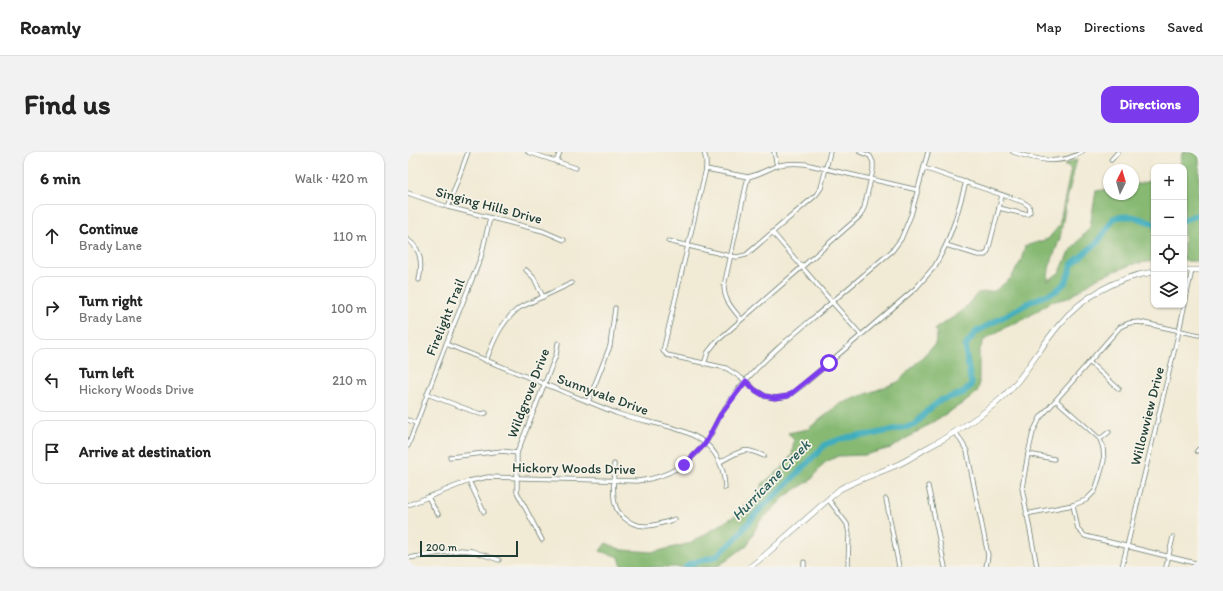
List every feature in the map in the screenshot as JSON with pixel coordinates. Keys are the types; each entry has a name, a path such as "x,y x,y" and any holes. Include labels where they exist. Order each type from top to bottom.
{"main road":[{"path":"1187,270 1199,270"},
{"path":"750,567 840,489 900,464 955,431 997,402 1012,389 1059,325 1077,307 1098,291 1128,278 1151,273"}],"street":[{"path":"448,207 468,152"},
{"path":"528,152 576,168"},
{"path":"556,162 560,152"},
{"path":"704,152 706,169 663,345 664,353 704,364 726,368 746,381 755,390 765,396 775,398 788,396 916,288 935,266 946,245 955,221 966,182"},
{"path":"774,152 777,166"},
{"path":"668,241 730,256 746,255 816,195 821,188 830,152"},
{"path":"704,364 708,352 716,342 860,216 864,208 873,162 870,156 860,152"},
{"name":"Hickory Woods Drive","path":"408,505 469,481 488,477 614,482 648,480 667,474 684,465 705,444 721,414 746,381 770,356 892,251 901,239 911,215 928,152"},
{"path":"1013,152 1047,161 1062,160 1076,156 1082,152"},
{"path":"1111,160 1118,152"},
{"path":"706,169 748,177 755,176 777,166 793,163 805,164 918,190"},
{"path":"924,168 1027,204 1030,212 1028,214 1024,214 999,208"},
{"path":"741,319 730,306 725,296 724,286 748,177"},
{"name":"Singing Hills Drive","path":"408,193 448,207 543,231 564,240"},
{"path":"946,245 985,256 987,254 1002,195"},
{"name":"Firelight Trail","path":"408,446 446,344 481,257 490,218"},
{"path":"773,233 861,335"},
{"path":"408,240 412,243 420,255 421,269 419,280"},
{"path":"526,270 534,278 543,297"},
{"name":"Willowview Drive","path":"1122,567 1179,331 1192,270"},
{"path":"486,361 497,334 508,317 519,308 572,283"},
{"path":"588,402 610,346 614,308"},
{"path":"1037,567 1022,488 1033,432 1040,418 1120,327 1129,323 1139,322 1199,335"},
{"name":"Sunnyvale Drive","path":"446,344 544,385 629,418 680,429 696,436 720,462 725,476 725,488"},
{"name":"Wildgrove Drive","path":"542,540 517,492 517,452 556,355 558,344"},
{"path":"1089,362 1119,389"},
{"path":"427,394 480,414 486,413"},
{"path":"1026,514 1073,505 1086,500 1095,491 1104,460 1103,448 1100,439 1056,400"},
{"path":"408,420 416,423"},
{"path":"955,431 967,451 988,555 986,567"},
{"path":"1100,439 1109,432"},
{"path":"720,462 744,450 751,450 764,456"},
{"path":"450,457 502,451 517,452"},
{"path":"1028,454 1054,459"},
{"path":"614,464 615,505 621,515 630,522 647,527 675,519"},
{"path":"469,481 484,512"},
{"path":"928,486 944,567"},
{"path":"428,497 438,514"},
{"path":"828,499 847,524 849,534 848,567"},
{"path":"886,499 899,567"},
{"path":"1073,505 1078,529 1085,536 1199,564"},
{"path":"1166,567 1173,537"},
{"path":"408,558 461,550 472,551 499,560"},
{"path":"804,562 804,567"}],"green space":[{"path":"1199,152 1199,261 1187,261 1187,164 1180,164 1182,153"},
{"path":"1077,159 1066,203 1060,238 1049,268 1048,281 1060,272 1068,254 1090,227 1096,191 1103,190 1103,200 1139,200 1139,184 1151,181 1151,261 1133,264 1097,278 1068,298 1050,302 1028,317 1002,329 983,341 979,352 979,386 977,392 968,400 891,448 864,455 838,456 824,463 811,480 785,496 759,522 747,545 716,567 622,567 619,557 600,551 606,543 622,550 654,552 691,543 736,515 758,494 763,483 781,469 792,455 794,440 788,433 808,429 840,404 898,382 935,344 937,333 935,329 961,312 978,293 995,291 1011,278 1021,261 1025,246 1048,239 1059,226 1071,169 1064,165"}],"waterway":[{"name":"Hurricane Creek","path":"1187,219 1199,214"},
{"name":"Hurricane Creek","path":"686,567 689,564 717,556 735,539 759,510 826,444 848,437 874,434 915,425 927,411 941,400 963,393 971,386 966,345 976,332 1032,301 1056,291 1066,282 1072,264 1098,242 1114,218 1139,218 1151,223"}],"route":[{"path":"684,465 705,444 721,414 746,381 755,390 765,396 775,398 788,396 829,363"}]}
